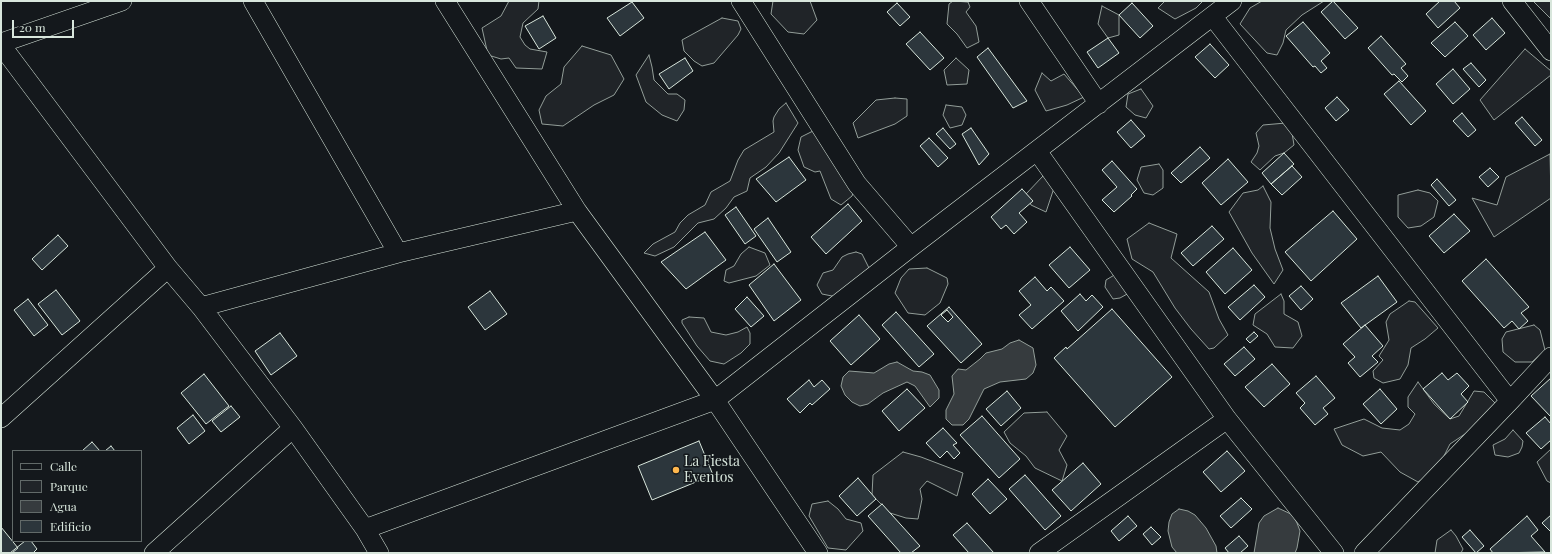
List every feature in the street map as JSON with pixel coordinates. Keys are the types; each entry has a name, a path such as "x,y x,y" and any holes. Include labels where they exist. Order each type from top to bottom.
{"street":[{"path":"253,1 398,253"},
{"path":"445,1 577,211 715,400 818,553"},
{"path":"741,1 857,184 911,247"},
{"path":"1030,1 1100,104"},
{"path":"365,530 715,400 911,247 1100,104 1232,1"},
{"path":"1512,1 1551,51"},
{"path":"114,2 1,44 168,268 201,307 294,428 365,530 379,553"},
{"path":"1212,17 1510,401"},
{"path":"1037,151 1227,419 1334,553"},
{"path":"201,307 398,253 577,211"},
{"path":"1,418 168,268"},
{"path":"1364,553 1551,357"},
{"path":"1039,553 1227,419"},
{"path":"154,553 294,428"}],"green space":[{"path":"509,1 539,1 538,9 523,23 520,37 525,45 530,49 547,52 542,69 516,68 509,58 501,59 488,55 482,28 501,16"},
{"path":"773,1 810,1 817,20 804,34 788,32 771,14"},
{"path":"953,1 968,2 970,7 966,12 976,26 979,42 967,48 957,34 947,24 949,4"},
{"path":"1165,1 1203,1 1196,8 1175,19 1158,8"},
{"path":"1262,1 1324,1 1302,15 1286,30 1283,43 1277,55 1267,53 1240,24 1250,8"},
{"path":"1533,1 1551,1 1551,19"},
{"path":"1102,6 1119,15 1119,35 1108,38 1098,24"},
{"path":"722,18 738,21 741,29 738,35 714,63 702,66 694,61 684,51 682,40"},
{"path":"582,46 611,55 624,79 614,95 594,105 563,126 542,124 539,110 546,96 561,84 564,67"},
{"path":"1525,49 1551,71 1551,75 1494,120 1480,100"},
{"path":"649,55 654,80 668,94 677,94 685,100 684,110 677,121 662,115 646,102 636,75"},
{"path":"956,58 969,70 967,84 947,85 944,70"},
{"path":"1042,73 1051,81 1064,74 1084,97 1067,105 1046,111 1035,90"},
{"path":"1141,89 1153,106 1146,118 1135,115 1126,107 1128,94"},
{"path":"895,98 907,99 907,116 895,124 858,138 853,123 876,100"},
{"path":"786,103 798,123 779,153 766,167 750,178 747,191 734,197 726,208 714,219 698,223 674,247 655,256 644,253 653,244 675,232 680,223 688,215 705,205 711,192 730,181 738,160 744,150 774,132 774,117 779,109"},
{"path":"946,105 962,107 966,115 962,125 950,128 943,115"},
{"path":"1286,123 1292,133 1294,145 1284,153 1275,156 1260,170 1251,162 1257,153 1259,146 1256,133 1263,125"},
{"path":"813,131 857,184 852,196 841,205 831,199 820,171 815,172 804,167 798,150 801,137"},
{"path":"1550,154 1551,198 1494,237 1472,198 1497,205 1506,177"},
{"path":"1159,164 1163,170 1163,188 1153,195 1144,193 1137,180 1141,167"},
{"path":"1043,176 1054,188 1046,212 1031,205 1026,194"},
{"path":"1263,186 1271,202 1270,228 1275,249 1283,270 1274,284 1252,253 1229,212 1243,193 1258,190"},
{"path":"1418,190 1430,193 1438,201 1434,217 1421,226 1408,228 1398,217 1398,195"},
{"path":"1149,223 1177,234 1171,258 1209,292 1219,319 1228,335 1214,348 1209,349 1191,329 1175,308 1153,272 1132,259 1127,239"},
{"path":"749,247 765,253 770,265 756,276 729,283 724,281 726,270 734,266 741,254"},
{"path":"856,252 862,254 869,268 837,297 822,294 817,285 823,273 833,270 842,257"},
{"path":"927,268 947,278 948,284 940,303 925,315 908,313 895,293 901,278 909,269"},
{"path":"1116,274 1129,293 1120,298 1113,299 1105,287 1106,280"},
{"path":"1281,294 1284,301 1284,314 1298,322 1302,336 1293,348 1275,347 1267,334 1253,325 1255,314"},
{"path":"1409,301 1415,302 1438,328 1411,348 1408,365 1400,379 1383,383 1374,378 1373,371 1383,360 1379,356 1389,340 1386,322 1390,314"},
{"path":"689,317 704,318 711,332 726,335 738,332 747,327 750,333 750,344 741,353 724,364 710,361 697,346 682,323 682,320"},
{"path":"1534,325 1540,330 1545,350 1532,362 1515,362 1503,352 1502,339 1506,332"},
{"path":"1418,382 1434,404 1450,419 1459,416 1474,391 1484,392 1495,403 1471,430 1450,444 1437,470 1418,482 1400,472 1381,452 1363,456 1342,445 1334,429 1364,419 1382,428 1400,430 1409,424 1415,414 1408,407 1408,397"},
{"path":"1047,412 1067,436 1059,450 1067,465 1062,481 1035,468 1026,456 1010,443 1004,432 1024,413"},
{"path":"1513,430 1523,441 1519,453 1508,457 1495,455 1493,445 1505,439"},
{"path":"1551,449 1551,483 1547,481 1537,462"},
{"path":"903,452 921,457 963,473 957,496 927,481 920,489 922,499 918,519 906,518 890,513 872,495 873,475"},
{"path":"828,501 838,509 846,519 861,523 863,531 846,550 828,548 809,516 812,504"},
{"path":"1451,530 1463,549 1461,553 1435,553 1437,540"}],"water":[{"path":"1019,340 1033,348 1036,365 1033,373 1026,379 1000,382 984,389 969,419 963,425 952,425 946,419 946,410 954,394 952,376 958,369 966,370 986,353 1002,349 1010,343"},
{"path":"897,362 913,371 930,375 939,390 939,398 930,407 915,386 907,382 883,393 868,404 860,406 852,402 845,395 841,386 843,377 849,371 874,373 889,364"},
{"path":"1278,508 1293,515 1297,523 1300,531 1295,553 1254,553 1259,523 1264,516"},
{"path":"1179,509 1188,511 1195,515 1206,528 1216,546 1217,553 1177,553 1172,547 1168,531 1172,514"}],"building":[{"path":"1333,1 1358,28 1345,39 1321,12"},
{"path":"1440,1 1454,1 1460,8 1438,28 1426,14"},
{"path":"632,2 644,18 620,36 607,18"},
{"path":"897,3 910,17 900,26 887,12"},
{"path":"1132,3 1153,26 1140,38 1119,15"},
{"path":"543,16 556,38 539,49 525,26"},
{"path":"1492,18 1505,33 1486,50 1473,35"},
{"path":"1303,22 1330,53 1321,61 1327,68 1321,73 1315,66 1313,67 1286,36"},
{"path":"1455,22 1468,36 1445,57 1431,43"},
{"path":"920,32 944,58 930,70 906,44"},
{"path":"1381,36 1406,64 1401,68 1408,76 1402,82 1394,74 1392,75 1368,48"},
{"path":"1108,38 1119,53 1098,68 1087,52"},
{"path":"1210,44 1229,65 1215,78 1195,57"},
{"path":"988,48 1027,101 1013,108 977,57"},
{"path":"685,58 693,71 669,89 659,74"},
{"path":"1471,63 1486,80 1479,87 1463,69"},
{"path":"1453,69 1470,89 1453,104 1436,84"},
{"path":"1399,81 1426,111 1411,125 1384,94"},
{"path":"1337,97 1349,110 1336,121 1325,108"},
{"path":"1462,113 1476,130 1468,137 1453,121"},
{"path":"1522,117 1542,140 1535,146 1515,123"},
{"path":"1131,120 1145,136 1131,148 1117,132"},
{"path":"943,128 956,144 950,149 936,134"},
{"path":"971,128 989,154 979,165 962,134"},
{"path":"929,138 948,158 938,167 920,146"},
{"path":"1200,147 1210,158 1181,183 1171,173"},
{"path":"1284,153 1294,164 1271,184 1262,173"},
{"path":"789,157 806,180 776,202 756,179"},
{"path":"1228,159 1248,182 1221,205 1202,183"},
{"path":"1112,161 1137,189 1131,195 1132,196 1114,212 1102,200 1117,187 1102,170"},
{"path":"1292,166 1302,177 1282,195 1271,184"},
{"path":"1490,168 1499,177 1488,187 1479,177"},
{"path":"1437,179 1456,200 1449,206 1431,185"},
{"path":"1022,189 1033,201 1019,213 1027,222 1014,234 1006,225 1001,229 991,217"},
{"path":"848,204 862,221 826,254 811,237"},
{"path":"736,207 756,236 745,244 725,215"},
{"path":"1333,211 1357,239 1311,281 1285,252"},
{"path":"1454,214 1470,231 1444,253 1429,236"},
{"path":"768,218 791,252 777,262 754,229"},
{"path":"1212,226 1224,239 1193,266 1181,253"},
{"path":"705,232 726,260 686,289 661,262"},
{"path":"58,235 68,246 42,270 32,259"},
{"path":"1070,247 1090,270 1069,288 1049,265"},
{"path":"1233,248 1252,270 1225,294 1206,272"},
{"path":"1486,259 1529,307 1521,313 1528,321 1519,329 1512,321 1504,328 1462,281"},
{"path":"774,264 801,300 774,321 749,285"},
{"path":"1378,276 1397,302 1361,328 1341,303"},
{"path":"1035,277 1047,291 1051,287 1064,301 1032,329 1019,315 1031,305 1019,291"},
{"path":"1254,285 1265,297 1240,320 1228,307"},
{"path":"1301,286 1313,299 1301,310 1289,296"},
{"path":"56,290 80,321 62,335 38,304"},
{"path":"490,291 507,314 485,330 468,307"},
{"path":"1080,294 1086,301 1092,295 1103,307 1078,331 1061,311"},
{"path":"747,297 764,316 751,327 735,309"},
{"path":"28,299 48,325 34,336 14,310"},
{"path":"949,307 982,344 961,363 927,326","holes":["947,310 953,317 948,322 941,315"]},
{"path":"1112,309 1172,377 1115,427 1054,358 1066,347 1067,349"},
{"path":"896,312 934,354 919,367 882,325"},
{"path":"859,315 880,339 851,365 830,341"},
{"path":"1365,325 1383,346 1372,356 1378,362 1360,377 1348,363 1355,357 1343,344"},
{"path":"1254,332 1258,336 1250,343 1246,339"},
{"path":"280,333 297,356 271,375 255,351"},
{"path":"1244,347 1255,359 1235,376 1224,364"},
{"path":"1272,364 1290,384 1264,407 1245,387"},
{"path":"1442,373 1448,380 1457,373 1469,386 1461,394 1468,402 1450,419 1423,389"},
{"path":"204,374 229,406 206,424 181,393"},
{"path":"1316,376 1335,398 1323,408 1328,414 1315,425 1300,408 1305,403 1296,393"},
{"path":"1551,378 1551,417 1531,396"},
{"path":"809,380 814,387 822,380 830,389 812,405 810,403 800,413 787,399"},
{"path":"907,389 925,408 899,431 882,411"},
{"path":"1380,389 1397,409 1381,424 1363,404"},
{"path":"1007,391 1021,408 1001,426 986,409"},
{"path":"231,406 240,417 221,432 212,421"},
{"path":"193,415 205,431 189,444 177,428"},
{"path":"982,416 1020,459 999,478 960,435"},
{"path":"1545,417 1551,424 1551,440 1541,449 1526,433"},
{"path":"943,428 957,443 953,445 960,453 954,459 947,451 940,458 926,443"},
{"name":"La Fiesta Eventos","path":"699,441 713,475 652,500 638,466"},
{"path":"92,442 99,450 83,450"},
{"path":"111,446 114,450 106,450"},
{"path":"1227,451 1245,471 1221,492 1203,472"},
{"path":"1083,463 1101,484 1071,511 1052,490"},
{"path":"1025,475 1061,516 1045,530 1009,489"},
{"path":"858,478 876,499 857,516 839,496"},
{"path":"988,479 1007,499 990,514 972,494"},
{"path":"1241,498 1252,509 1231,528 1220,516"},
{"path":"882,504 920,546 911,553 901,553 868,516"},
{"path":"1551,515 1551,532 1542,523"},
{"path":"1128,516 1137,526 1119,541 1111,531"},
{"path":"1527,516 1538,530 1531,536 1545,552 1493,553 1490,549"},
{"path":"967,523 994,553 969,553 953,535"},
{"path":"1,527 18,548 12,553 1,553"},
{"path":"1151,527 1161,537 1152,545 1143,534"},
{"path":"1470,530 1484,546 1476,553 1462,537"},
{"path":"1239,536 1248,546 1240,553 1229,553 1225,548"},
{"path":"24,542 32,542 37,549 33,553 10,553"}],"place":[{"name":"La Fiesta Eventos","path":"676,470"}]}
